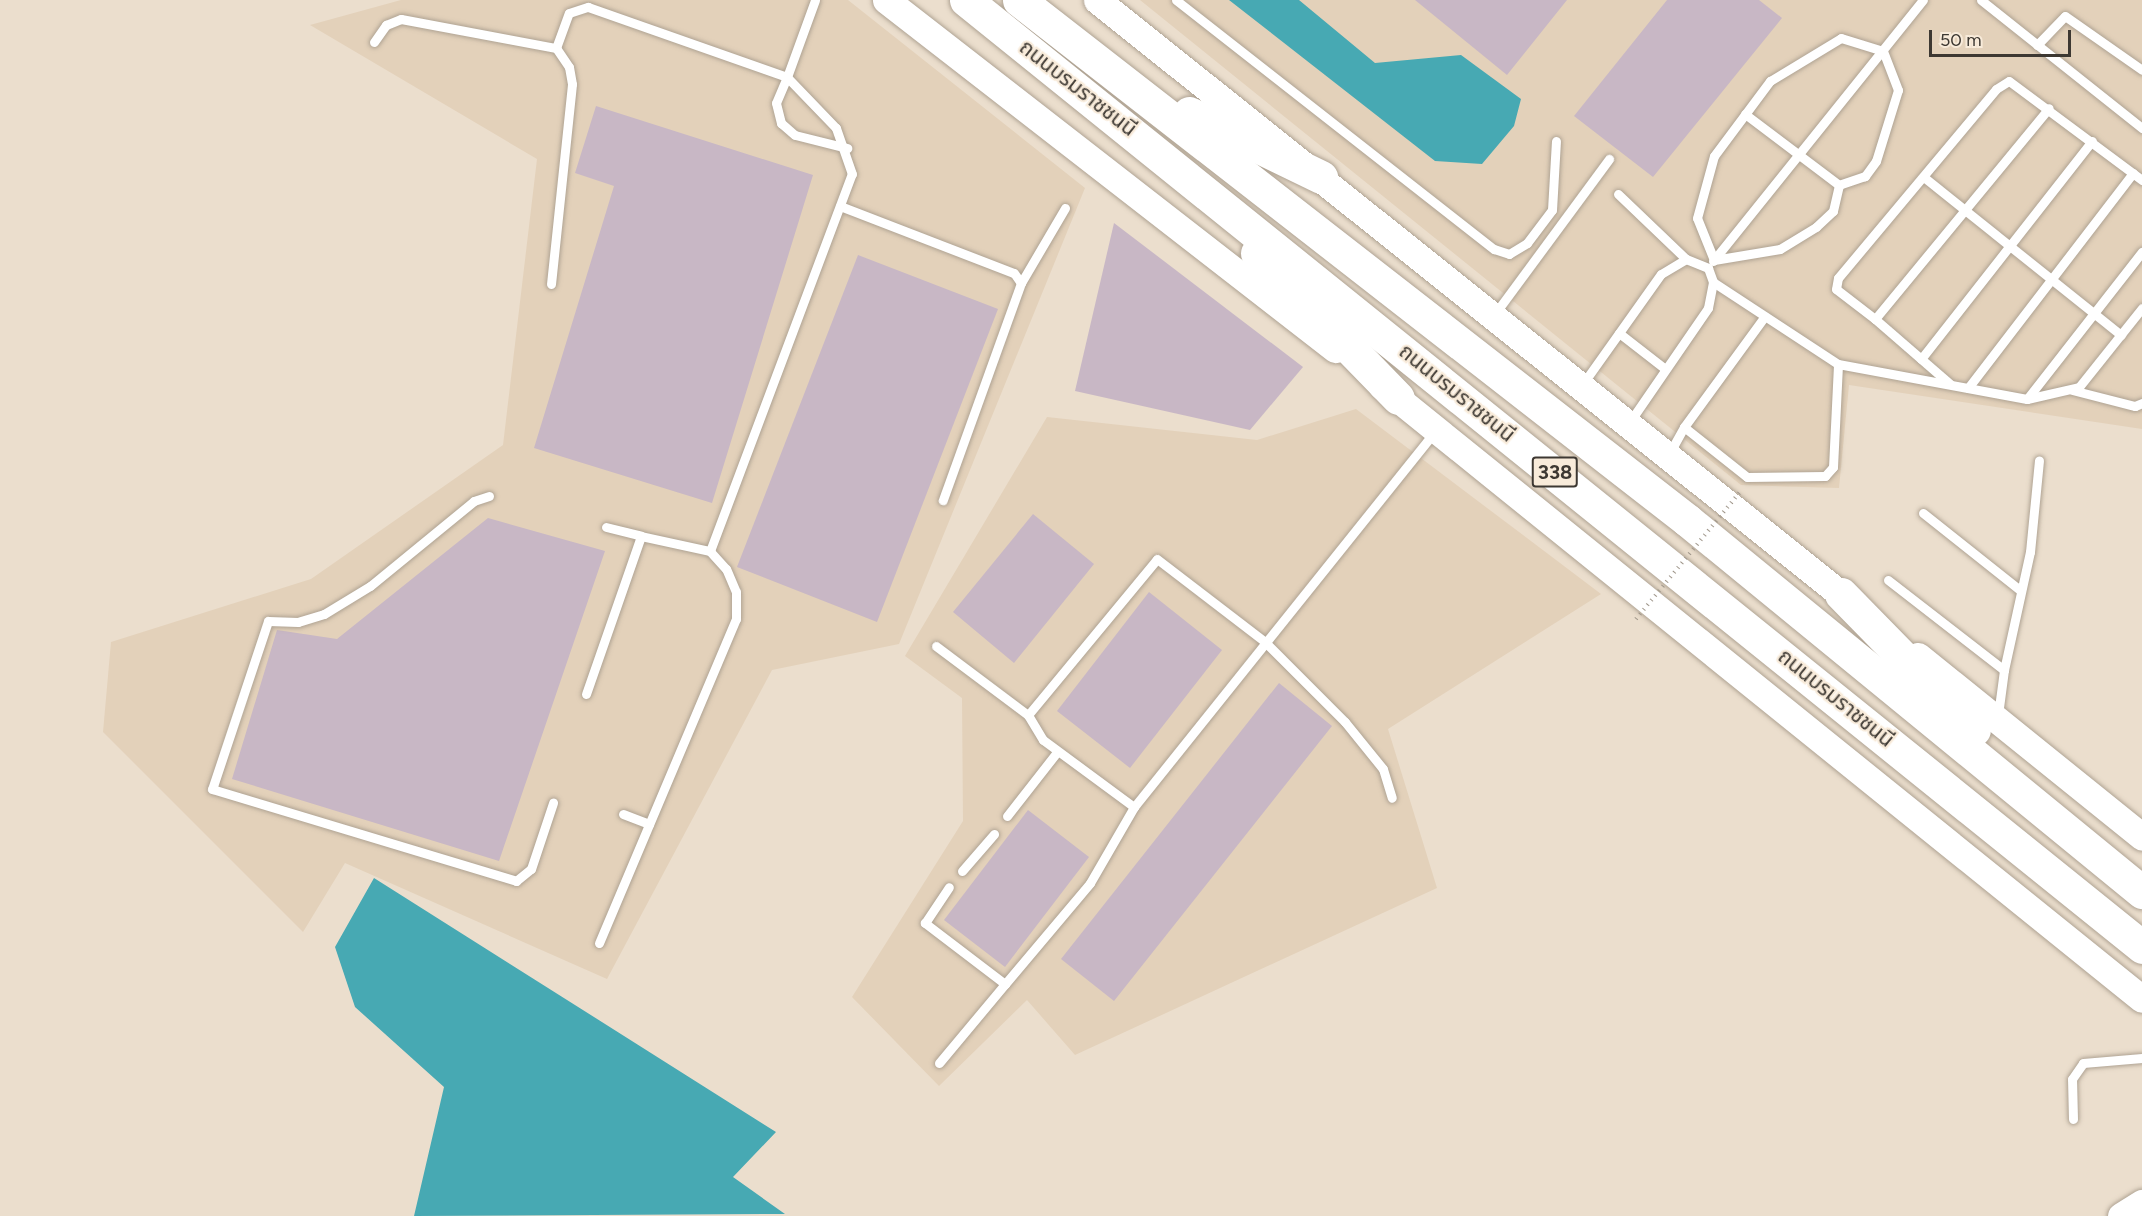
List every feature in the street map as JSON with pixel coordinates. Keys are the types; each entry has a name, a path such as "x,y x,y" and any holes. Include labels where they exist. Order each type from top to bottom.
{"highway":[{"name":"ถนนบรมราชชนนี","path":"966,0 1156,149 2142,947"},
{"name":"ถนนบรมราชชนนี","path":"1019,0 1687,520 2142,892"},
{"path":"1128,84 1321,177"},
{"path":"1156,149 1398,398"},
{"path":"1841,594 2085,844"}],"main road":[{"path":"886,0 1398,398 2142,999"},
{"path":"1097,0 1669,455 2142,837"},
{"path":"2121,1216 2142,1203"}],"lane":[{"path":"815,0 776,103 781,123 795,135 847,148"},
{"path":"1176,0 1494,249 1509,254 1527,243 1552,210 1556,141"},
{"path":"1707,268 1923,0"},
{"path":"1981,0 2142,128"},
{"path":"556,48 569,13 588,7 787,77 837,128 847,148 852,174 710,551"},
{"path":"2037,45 2065,16 2142,70"},
{"path":"374,42 386,25 401,19 556,48 569,67 572,84 551,284"},
{"path":"1714,260 1697,218 1714,156 1770,81 1818,49 1841,38 1882,51"},
{"path":"1839,184 1865,176 1876,162 1898,90 1882,51"},
{"path":"1953,385 1836,289 1838,278 1925,178 1996,89 2009,81 2049,108 2142,180"},
{"path":"1875,319 1967,212 2049,108"},
{"path":"1745,114 1839,184"},
{"path":"1921,358 2092,141"},
{"path":"1494,315 1610,159"},
{"path":"1968,388 2133,173"},
{"path":"1925,178 2121,335"},
{"path":"1714,260 1780,249 1816,227 1833,211 1839,184"},
{"path":"1618,194 1686,259 1707,268 1713,282 1838,364 2027,399 2079,387 2142,308"},
{"path":"840,206 1014,273 1021,283"},
{"path":"943,500 1021,283 1065,208"},
{"path":"2027,399 2142,252"},
{"path":"1582,386 1661,274 1686,259"},
{"path":"1629,423 1664,368 1708,308 1713,282"},
{"path":"1669,455 1684,427 1765,316"},
{"path":"1619,333 1664,368"},
{"path":"1684,427 1747,477 1825,476 1833,467 1838,364"},
{"path":"2069,390 2135,406 2142,403"},
{"path":"939,1063 1090,883 1134,807 1436,429"},
{"path":"1997,718 2004,694 2004,670 2021,591 2039,460"},
{"path":"489,496 474,501 370,586 324,614 298,622 268,621 212,789 516,881 531,869 553,803"},
{"path":"1923,513 2021,591"},
{"path":"598,943 736,619 736,592 726,569 710,551 606,527"},
{"path":"586,694 641,536"},
{"path":"1028,715 1157,559 1265,642 1345,722 1383,769 1392,798"},
{"path":"1888,580 2004,670"},
{"path":"936,646 1028,715 1043,740 1057,752 1134,807"},
{"path":"1007,816 1057,752"},
{"path":"623,814 649,824"},
{"path":"962,871 993,834"},
{"path":"949,887 925,923 1005,984"},
{"path":"2073,1119 2072,1079 2083,1063 2142,1058"}],"path":[{"path":"1636,619 1739,493"}],"shaded area":[{"path":"401,0 848,0 1085,188 899,644 772,670 607,979 345,863 303,932 103,732 111,642 311,579 503,445 537,159 310,25"},
{"path":"1140,0 2142,0 2142,429 1849,385 1839,488 1741,485"},
{"path":"1356,409 1601,594 1388,729 1437,888 1075,1055 1027,1000 939,1086 852,997 963,821 962,698 905,656 1047,417 1257,440"}],"water":[{"path":"1229,0 1299,0 1375,63 1461,55 1521,99 1514,126 1482,164 1435,161"},
{"path":"374,878 776,1132 733,1177 785,1214 414,1216 444,1087 355,1007 335,947"}],"building":[{"path":"1415,0 1567,0 1507,75"},
{"path":"1667,0 1759,0 1782,18 1653,177 1574,116"},
{"path":"596,106 813,175 712,503 534,448 614,186 575,173"},
{"path":"1114,223 1303,367 1250,430 1075,391"},
{"path":"858,255 998,309 877,622 737,567"},
{"path":"1033,514 1094,564 1014,663 953,612"},
{"path":"488,518 605,551 499,861 232,779 277,630 337,639"},
{"path":"1149,592 1222,650 1130,768 1057,711"},
{"path":"1279,683 1332,726 1114,1001 1061,959"},
{"path":"1028,810 1089,857 1005,967 944,920"}]}
